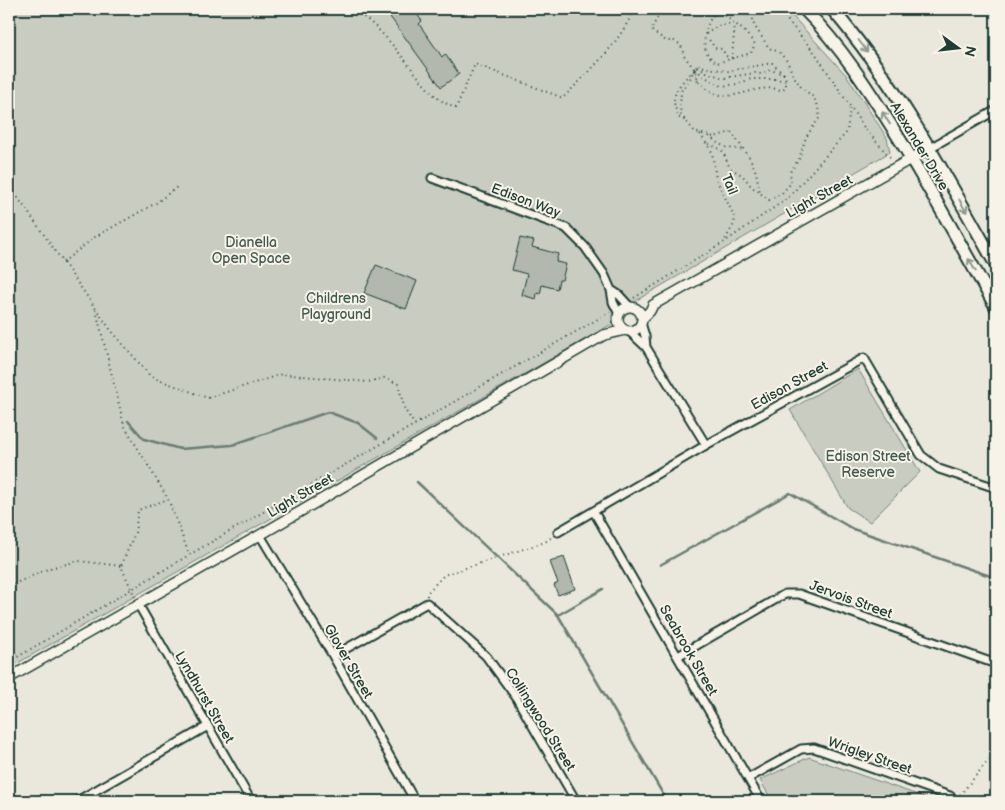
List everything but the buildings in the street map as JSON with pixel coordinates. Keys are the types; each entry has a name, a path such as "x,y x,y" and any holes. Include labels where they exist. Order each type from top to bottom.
{"main road":[{"name":"Alexander Drive","path":"804,9 849,60 912,160 996,307"},
{"name":"Alexander Drive","path":"832,9 873,60 930,148 996,264"}],"street":[{"name":"Light Street","path":"641,321 654,305 912,160 996,110"},
{"name":"Edison Way","path":"432,178 566,228 586,247 604,274 618,314"},
{"name":"Edison Way","path":"611,290 630,306"},
{"name":"Light Street","path":"630,306 654,305"},
{"path":"646,347 639,312 630,306 622,310 618,314 619,325 646,347 706,445"},
{"name":"Light Street","path":"604,335 618,314"},
{"path":"627,331 636,329 641,321"},
{"name":"Light Street","path":"9,678 604,335 627,331"},
{"name":"Edison Street","path":"558,532 706,445 864,358 921,455 939,468 996,488"},
{"name":"Seabrook Street","path":"594,512 761,801"},
{"name":"Glover Street","path":"260,535 415,801"},
{"name":"Jervois Street","path":"678,656 784,594 798,594 996,664"},
{"name":"Lyndhurst Street","path":"138,604 251,801"},
{"path":"332,656 427,604"},
{"name":"Collingwood Street","path":"427,604 486,656 516,698 576,801"},
{"path":"77,801 88,798 208,726"},
{"name":"Wrigley Street","path":"749,778 801,749 814,748 950,796 956,801"}],"path":[{"path":"351,9 369,21 378,30 433,95 456,108 476,64 563,98 614,45 634,9"},
{"path":"662,9 651,30 666,41 675,41 681,45 684,56 696,67 701,75 722,86 737,84 751,79 776,78 786,81"},
{"path":"672,9 676,14 682,14 686,9"},
{"path":"707,143 722,150 730,168 742,175 752,187 769,200 782,193 791,183 790,172 799,159 806,137 820,117 817,103 792,75 787,61 779,52 769,48 754,25 751,9"},
{"path":"778,9 815,53 865,129 890,157"},
{"path":"990,9 996,20"},
{"path":"716,12 722,13 744,31 754,44 751,53 717,63 706,51 706,35 710,17 716,12"},
{"path":"706,35 718,26 733,23"},
{"path":"732,58 733,23"},
{"path":"706,35 715,48 722,49 726,56 732,58"},
{"path":"772,63 784,74 786,88 782,90 760,89 728,96 711,91 698,81 696,67 728,71 772,63"},
{"path":"696,67 724,78 755,73 761,74 770,70 784,74"},
{"path":"688,122 681,115 681,90 696,67"},
{"name":"Tail","path":"696,67 677,90 674,101 678,116 688,122 707,143 712,152 716,179 735,218 730,233 723,243"},
{"path":"630,306 788,198 846,132 850,107"},
{"path":"698,133 714,137 731,132 750,158 756,172 760,193"},
{"path":"707,135 728,148 738,148 745,151"},
{"path":"9,185 110,329 151,377 208,398 282,374 368,382 384,378 398,384 405,410 416,425"},
{"path":"63,262 95,237 156,203 177,187"},
{"path":"95,308 124,425 168,499 189,555"},
{"path":"9,662 189,555 416,425 618,314"},
{"path":"138,604 121,566 135,533 138,510 168,499"},
{"path":"427,604 427,594 444,576 545,542 558,532"},
{"path":"9,586 50,568 79,560 102,565 121,566"},
{"path":"956,801 996,751"}],"green space":[{"name":"Dianella Open Space","path":"9,9 786,9 847,76 887,138 890,152 637,300 617,321 9,668"},
{"name":"Edison Street Reserve","path":"858,369 920,472 870,522 848,508 790,410"},
{"path":"809,757 935,801 772,801 760,780"}],"waterway":[{"path":"128,421 144,439 180,449 232,445 328,412 358,423 377,438"},
{"path":"417,482 558,615 667,801"},
{"path":"660,565 790,493 853,529 996,578"},
{"path":"558,615 603,589"}],"park label":[{"name":"Childrens Playground","path":"336,306"}]}
